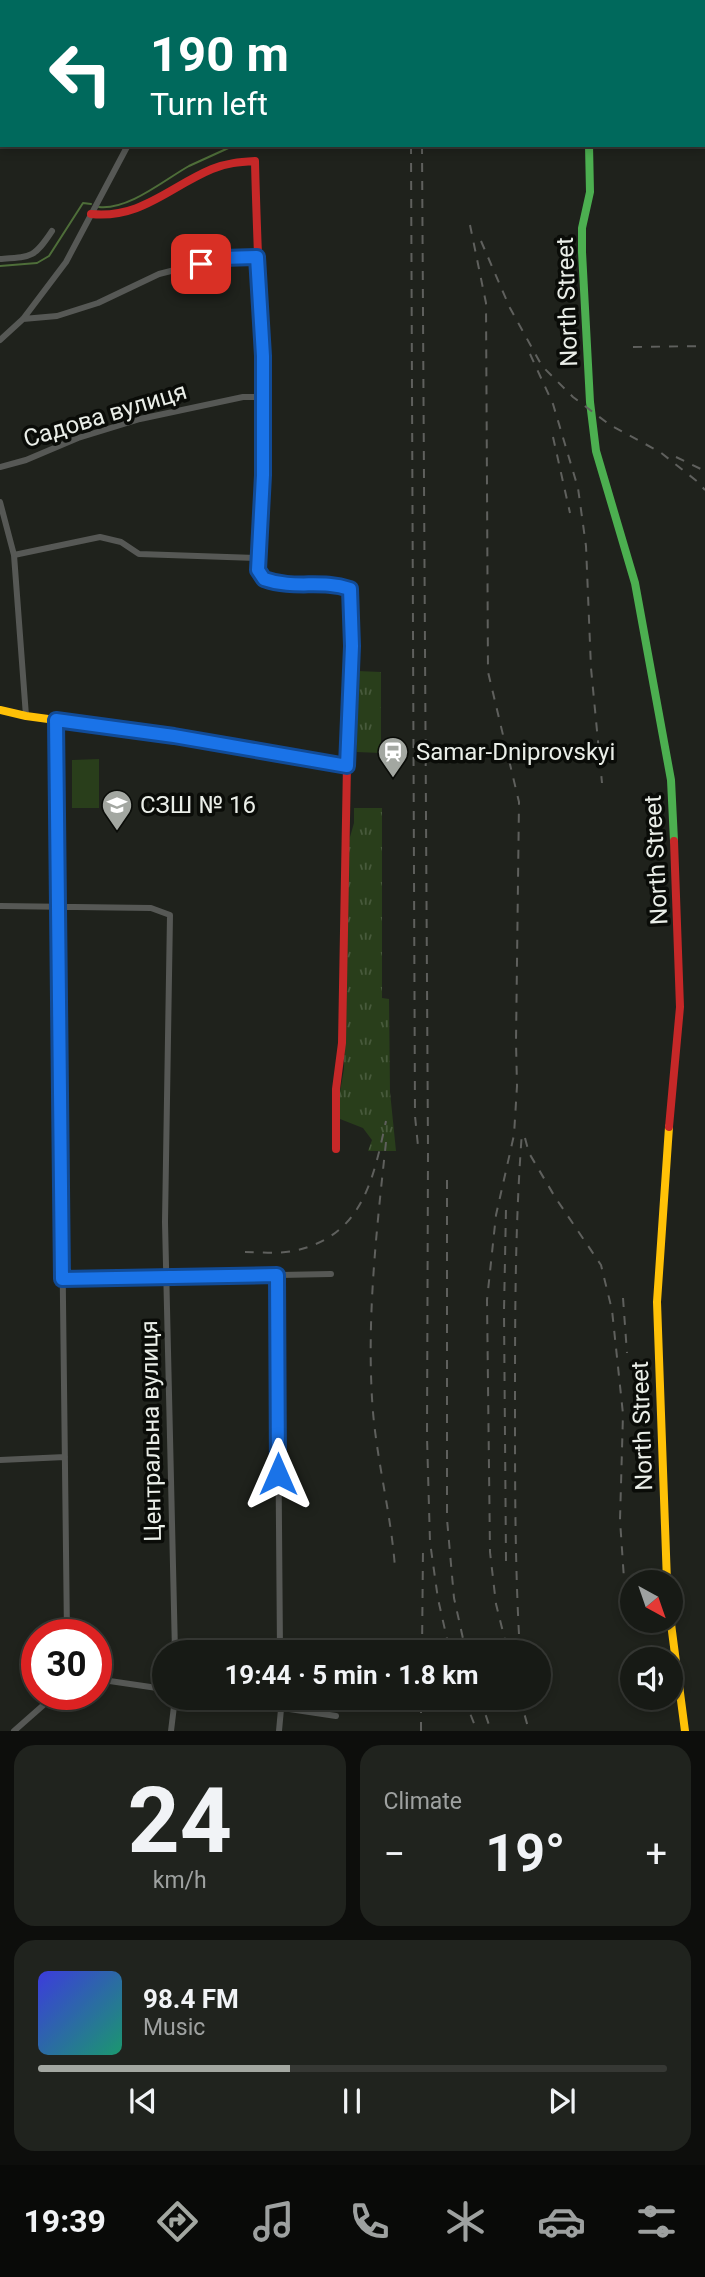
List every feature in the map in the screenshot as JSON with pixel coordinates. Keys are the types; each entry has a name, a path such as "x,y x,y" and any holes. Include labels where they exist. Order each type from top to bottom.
{"street":[{"path":"0,340 23,319 66,261 127,147"},
{"name":"North Street","path":"589,147 590,192 582,228 582,252 593,433 600,470 635,583 667,748 672,793 681,963 680,1007 671,1094 657,1302 667,1570"},
{"path":"94,208 104,218 142,206 195,176 229,161 255,160 264,397 258,570 264,579 280,585 324,584 350,589 352,646 342,1043 336,1089 336,1149"},
{"path":"0,259 27,257 39,251 52,230"},
{"path":"23,319 57,316 97,303 159,274 222,258 257,257"},
{"name":"Садова вулиця","path":"0,467 140,419 243,397 264,397"},
{"path":"0,502 14,555 26,716"},
{"path":"14,555 100,537 121,542 139,554 257,558"},
{"path":"0,710 26,716 162,734 347,766"},
{"path":"56,720 67,1619"},
{"path":"0,906 58,909"},
{"name":"Центральна вулиця","path":"58,909 152,908 170,915 165,1222 175,1640"},
{"path":"62,1279 331,1274"},
{"path":"277,1275 280,1640"},
{"path":"0,1460 65,1457"},
{"path":"672,1633 685,1731"},
{"path":"112,1681 152,1687"},
{"path":"14,1731 38,1710"},
{"path":"171,1731 174,1710"},
{"path":"279,1731 282,1710"},
{"path":"290,1710 336,1716"}],"green space":[{"path":"357,671 381,672 381,753 357,752 357,745 353,744 353,701"},
{"path":"99,759 99,808 72,808 72,760"},
{"path":"354,808 382,808 382,998 389,999 390,1092 396,1151 368,1151 372,1140 363,1128 340,1119 339,1097 344,1069 348,844 354,823"}],"waterway":[{"path":"99,207 110,207 134,199 189,166 231,147"},
{"path":"0,266 37,263 49,256 83,203 91,204"}],"railway":[{"path":"411,147 415,1116 418,1146"},
{"path":"422,147 428,1150 427,1437 430,1542 447,1640"},
{"path":"470,225 486,303 488,672 519,802 517,1086 514,1135 496,1215 487,1300 490,1552 496,1604 505,1640"},
{"path":"481,241 510,308 542,366 573,397 610,425 660,452 705,490"},
{"path":"633,347 705,346"},
{"path":"530,354 553,404 578,488 586,546 591,668 602,783"},
{"path":"553,437 570,513"},
{"path":"676,457 705,471"},
{"path":"245,1252 293,1251 316,1244 335,1233 349,1220 369,1185 386,1121"},
{"path":"519,1640 515,1339 522,1132"},
{"path":"525,1138 529,1153 555,1197 601,1265 612,1310 623,1414 620,1520 623,1570"},
{"path":"386,1142 374,1270 371,1366 374,1419 395,1568"},
{"path":"447,1180 447,1519 454,1598 463,1640"},
{"path":"506,1208 506,1561"},
{"path":"623,1298 627,1353"},
{"path":"422,1640 423,1549"},
{"path":"421,1710 421,1731"},
{"path":"469,1710 477,1731"},
{"path":"484,1710 491,1731"},
{"path":"523,1710 529,1731"}],"traffic: fast":[{"path":"589,147 590,192 582,228 582,252 590,402 596,451 635,583 671,780 674,841"},
{"path":"263,440 258,570 264,578 282,584 350,588 352,646 348,708"}],"traffic: slow":[{"path":"0,710 347,766"},
{"path":"667,1570 657,1302 669,1127"},
{"path":"672,1633 685,1731"}],"traffic: jam":[{"path":"91,214 125,212 140,207 212,169 255,161 263,440"},
{"path":"336,1149 336,1089 342,1043 348,708"},
{"path":"669,1127 680,1007 674,841"}],"place":[{"name":"Samar-Dniprovskyi","path":"393,779"},
{"name":"СЗШ № 16","path":"117,832"}],"route":[{"path":"201,264 222,258 257,257 263,356 263,475 258,570 264,579 280,585 324,584 350,589 352,646 347,766 174,736 56,720 62,1279 277,1275 278,1474"}]}
